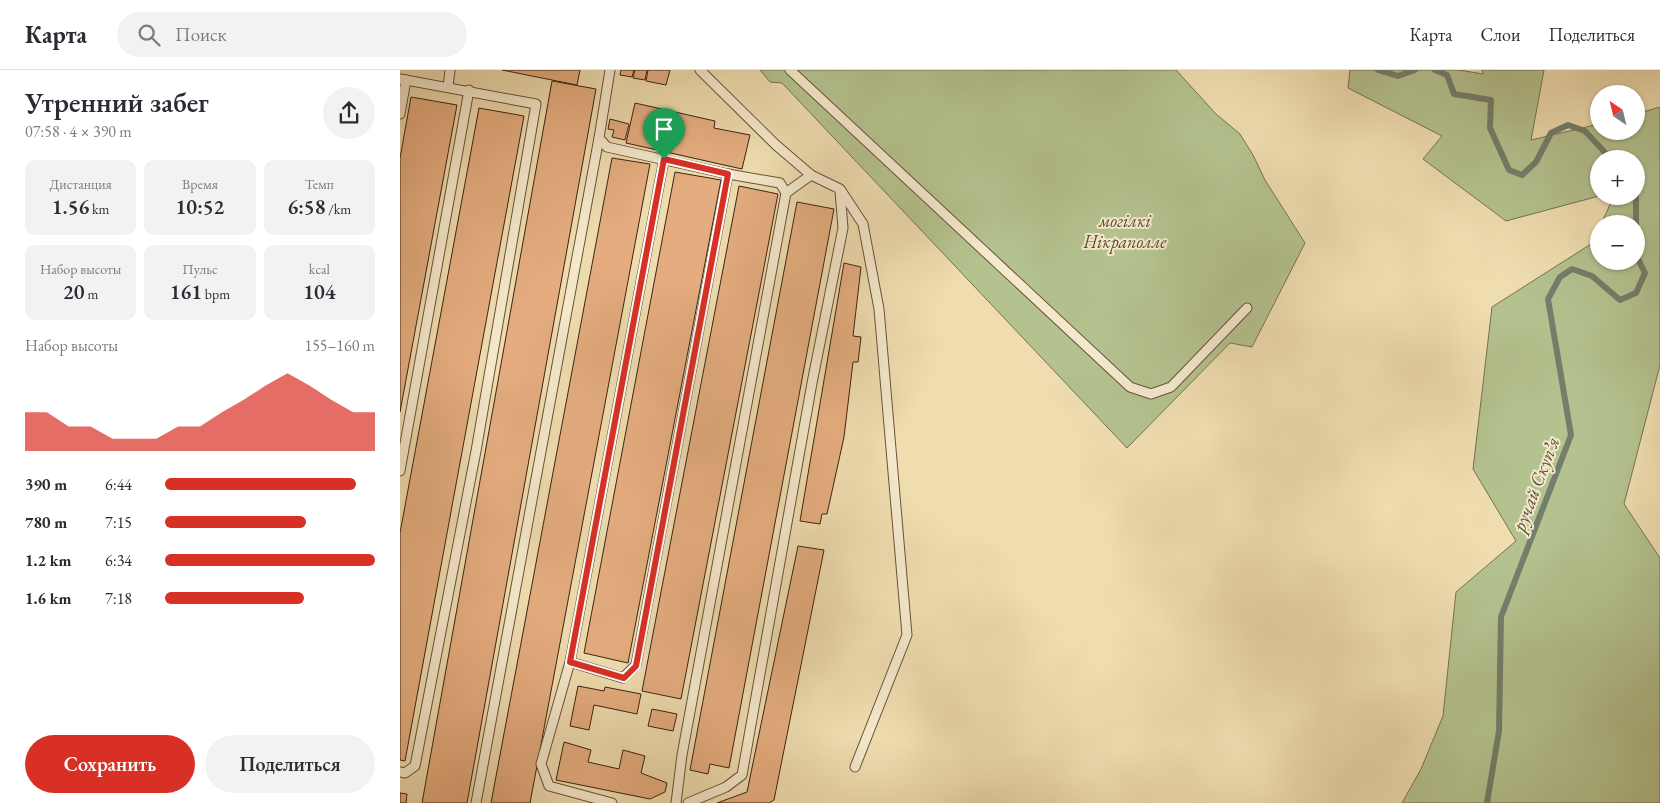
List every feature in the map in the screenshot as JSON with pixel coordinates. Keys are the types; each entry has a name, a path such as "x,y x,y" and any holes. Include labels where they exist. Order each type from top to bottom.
{"lane":[{"path":"448,87 450,70"},
{"path":"476,803 610,70"},
{"path":"700,70 776,145 811,175 840,189 863,224 879,310 907,635 855,767"},
{"path":"790,70 1130,387 1151,394 1171,387 1247,308"},
{"path":"400,114 403,80 469,90 536,104 476,452 416,766 405,773 400,772"},
{"path":"400,471 469,90"},
{"path":"599,138 607,146 728,174 780,183 786,193 682,755 676,803"},
{"path":"612,803 549,786 541,764 570,662 664,159"},
{"path":"570,662 624,678 636,666 728,174"},
{"path":"786,193 811,175"},
{"path":"688,803 726,787 742,775 810,393 843,228 840,189"}],"green space":[{"name":"могілкі Нікраполле","path":"760,70 1176,70 1216,114 1240,134 1265,180 1305,243 1252,347 1230,343 1127,448 782,83 770,82"},
{"path":"1350,70 1459,70 1483,74 1482,70 1544,70 1531,140 1590,126 1590,140 1645,140 1645,111 1660,107 1660,365 1624,504 1660,558 1660,803 1402,803 1421,769 1443,716 1456,592 1516,541 1473,469 1492,307 1590,245 1590,270 1645,270 1645,215 1605,215 1610,205 1645,205 1645,150 1590,150 1590,198 1506,221 1423,159 1442,136 1348,88"}],"building":[{"path":"502,70 580,70 577,85"},
{"path":"621,70 634,70 632,77 620,75"},
{"path":"635,70 647,70 645,80 633,78"},
{"path":"648,70 670,70 666,85 646,81"},
{"path":"552,81 596,89 467,803 422,803"},
{"path":"411,97 457,105 400,412 400,158"},
{"path":"635,103 715,121 714,128 750,135 742,169 626,143"},
{"path":"479,108 524,116 405,761 400,760 400,533"},
{"path":"610,119 629,124 625,140 612,137 614,130 608,129"},
{"path":"612,158 650,164 530,803 491,803"},
{"path":"675,172 721,180 628,663 584,653"},
{"path":"739,186 778,194 681,699 642,691"},
{"path":"797,202 834,209 729,768 710,764 708,774 690,770"},
{"path":"844,263 861,267 853,336 861,337 858,362 853,362 844,437 827,514 822,514 820,524 800,521"},
{"path":"798,546 824,550 774,800 769,803 717,803 747,792"},
{"path":"578,686 604,691 605,687 641,694 637,714 594,705 589,730 570,726"},
{"path":"652,709 677,714 673,731 648,726"},
{"path":"564,742 591,750 588,762 619,769 623,750 645,756 641,773 667,783 665,792 650,799 556,780"},
{"path":"400,793 407,794 406,803 400,803"}],"waterway":[{"name":"ручай Скупʼя","path":"1378,70 1398,76 1415,70"},
{"name":"ручай Скупʼя","path":"1435,70 1447,75 1454,94 1491,100 1490,128 1509,170 1522,175 1536,162 1551,133 1568,125 1585,131 1603,150"},
{"name":"ручай Скупʼя","path":"1636,205 1636,215"},
{"name":"ручай Скупʼя","path":"1487,803 1499,731 1501,617 1571,435 1548,299 1560,277 1572,269 1592,276 1620,300 1636,293 1645,273 1644,270"}],"route":[{"path":"664,159 728,174 636,666 624,678 570,662 664,159"}]}
